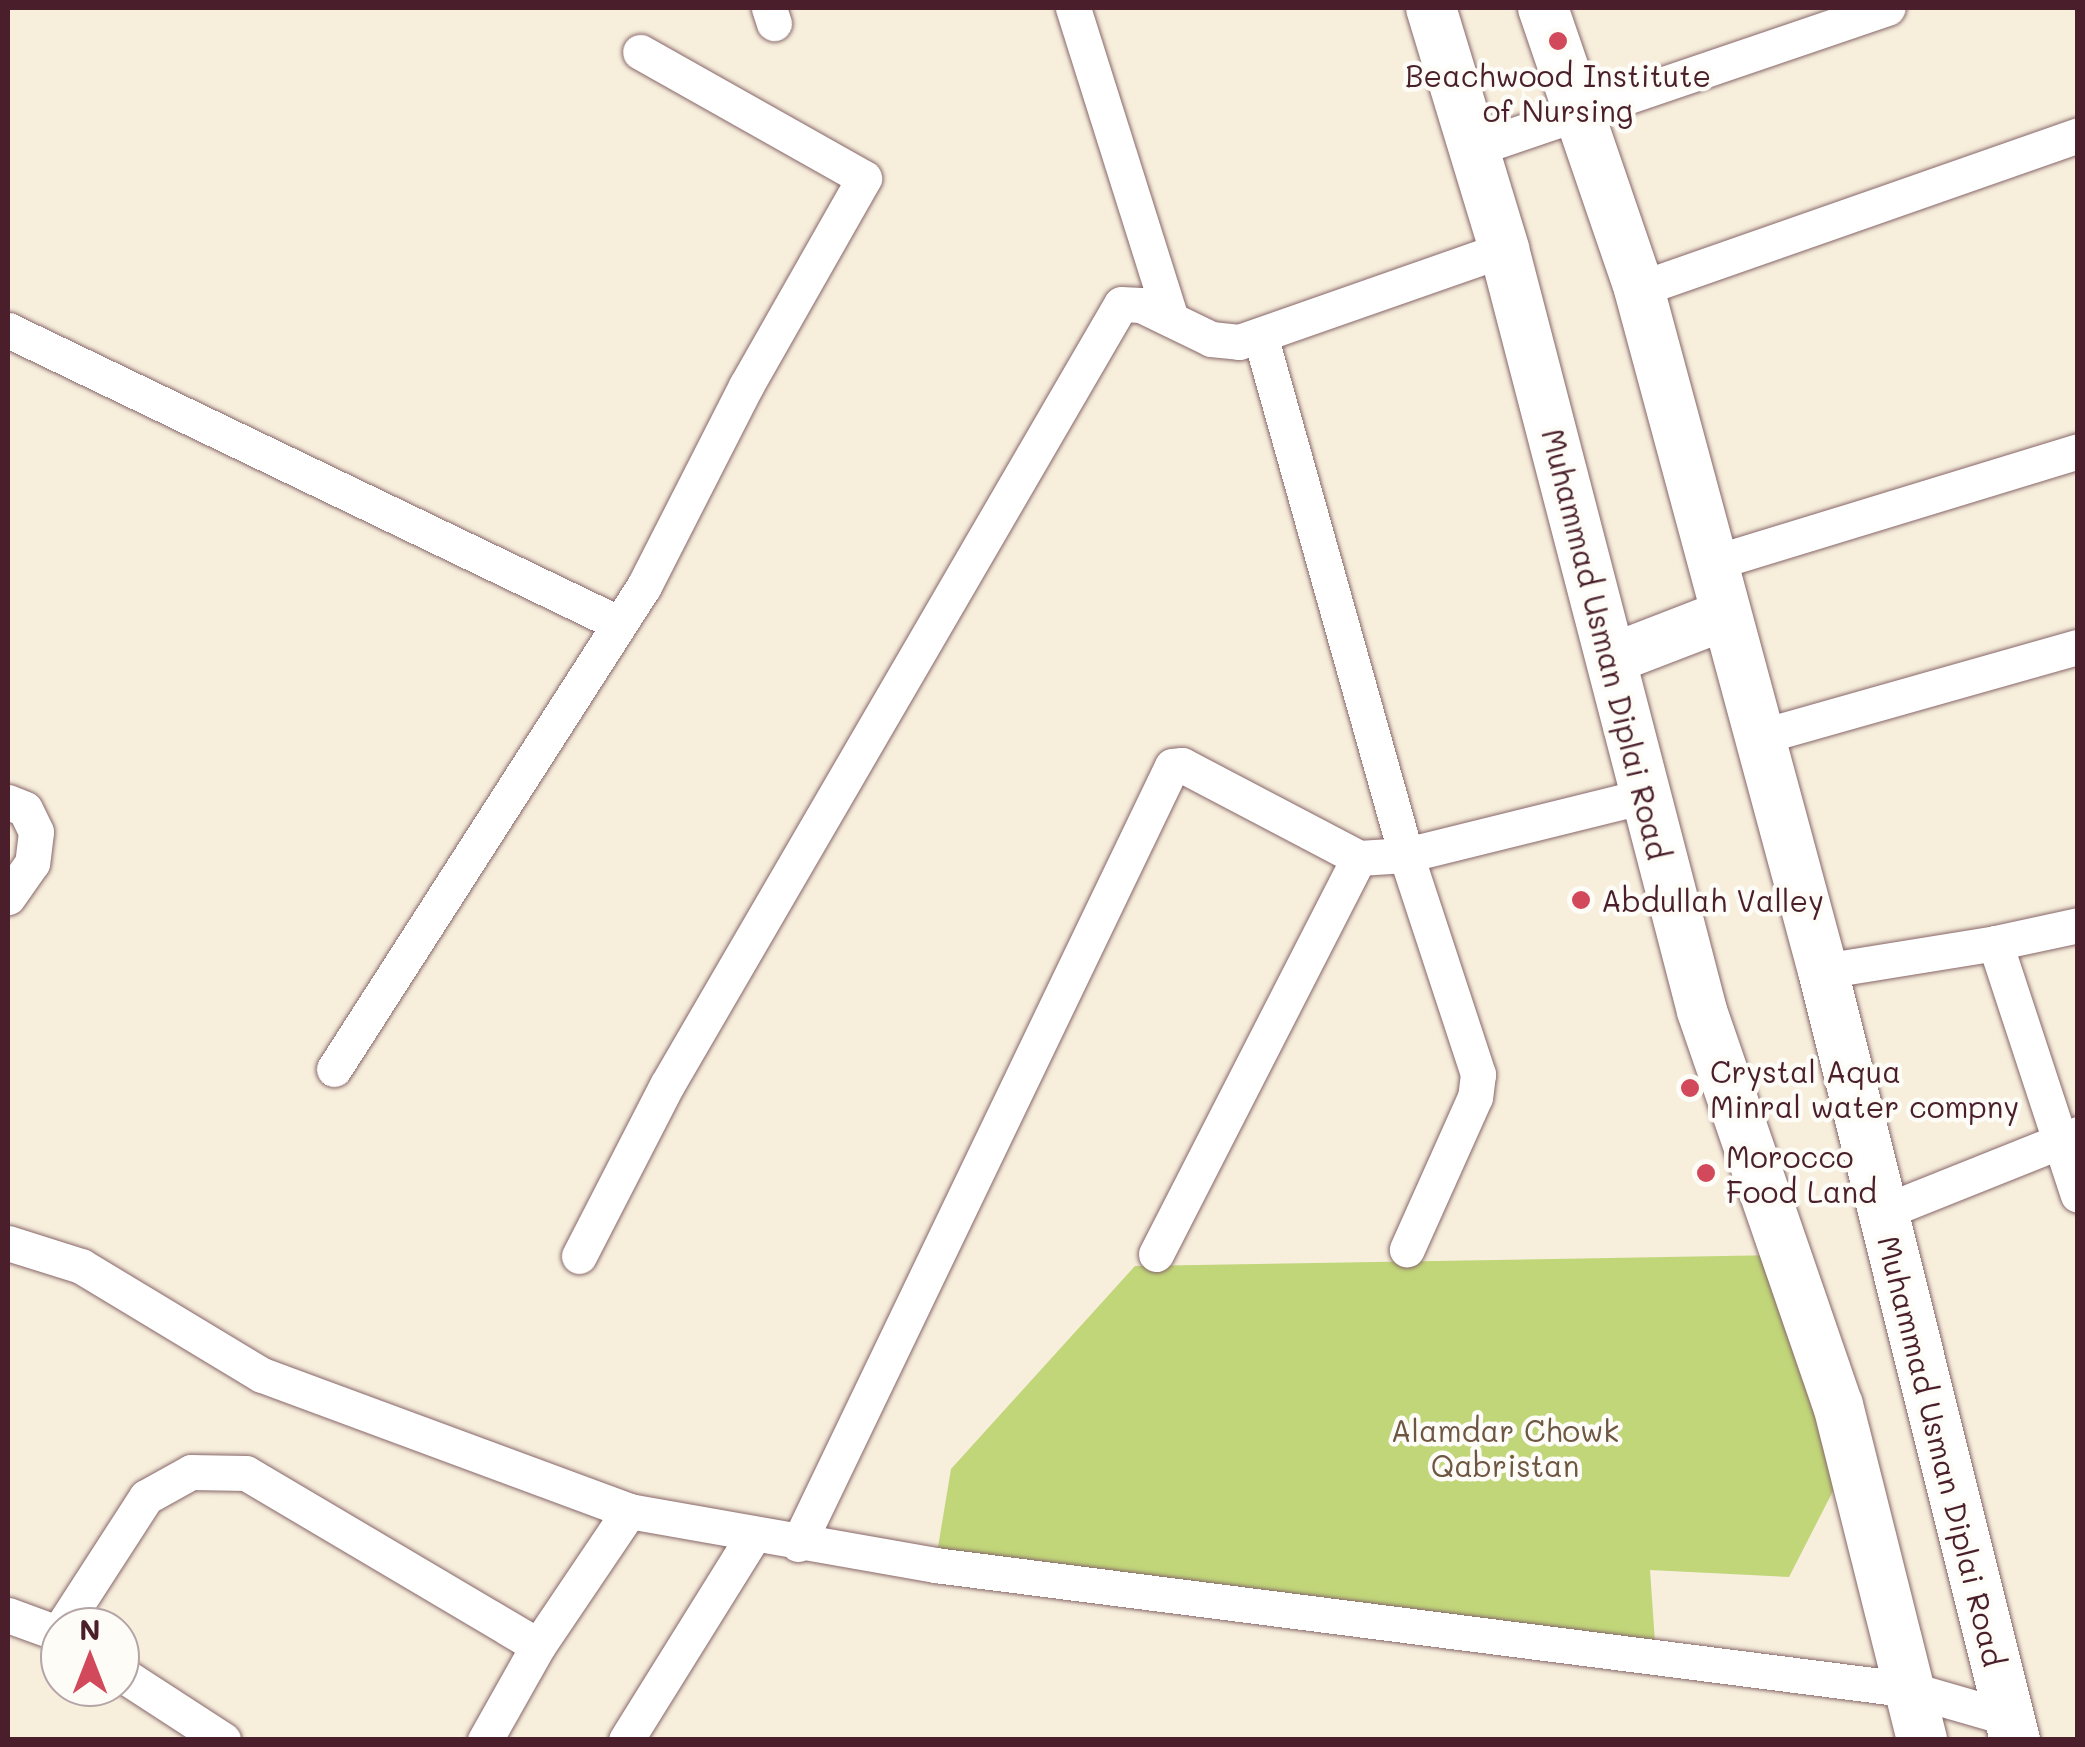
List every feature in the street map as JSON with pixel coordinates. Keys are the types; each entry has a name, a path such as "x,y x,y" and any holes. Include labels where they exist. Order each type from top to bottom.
{"street":[{"path":"1073,8 1170,319"},
{"name":"Muhammad Usman Diplai Road","path":"1431,8 1504,249 1614,658 1644,796 1702,1011 1838,1405 1922,1740"},
{"name":"Muhammad Usman Diplai Road","path":"1543,8 1576,115 1639,289 1723,616 1823,970 2012,1729"},
{"path":"1473,149 1849,14 1888,8"},
{"path":"334,1069 618,623 864,178 640,52"},
{"path":"1639,289 2078,135"},
{"path":"579,1256 667,1085 1110,316 1121,304 1170,319 1226,344 1504,249"},
{"path":"8,330 618,623"},
{"path":"1260,335 1406,855 1478,1074 1475,1098 1407,1249"},
{"path":"1709,564 2078,451"},
{"path":"1614,658 1723,616"},
{"path":"1759,737 2078,647"},
{"path":"798,1544 1167,772 1182,765 1359,858 1406,855 1644,796"},
{"path":"8,802 25,808 36,832 32,862 8,897"},
{"path":"1156,1254 1359,858"},
{"path":"1823,970 1995,943 2078,925"},
{"path":"1995,943 2070,1136 2078,1194"},
{"path":"1882,1212 2070,1136"},
{"path":"8,1243 82,1266 262,1375 629,1511 798,1544 1912,1690 2012,1729"},
{"path":"75,1607 146,1497 191,1472 246,1473 538,1646"},
{"path":"486,1740 538,1646 629,1511"},
{"path":"626,1740 753,1536"},
{"path":"8,1616 40,1625"},
{"path":"140,1686 223,1740"}],"green space":[{"name":"Alamdar Chowk Qabristan","path":"1786,1255 1851,1456 1789,1577 1650,1570 1656,1657 935,1565 951,1469 1135,1266"}],"place":[{"name":"Beachwood Institute of Nursing","path":"1558,41"},
{"name":"Abdullah Valley","path":"1581,900"},
{"name":"Crystal Aqua Minral water compny","path":"1690,1088"},
{"name":"Morocco Food Land","path":"1706,1173"}]}
